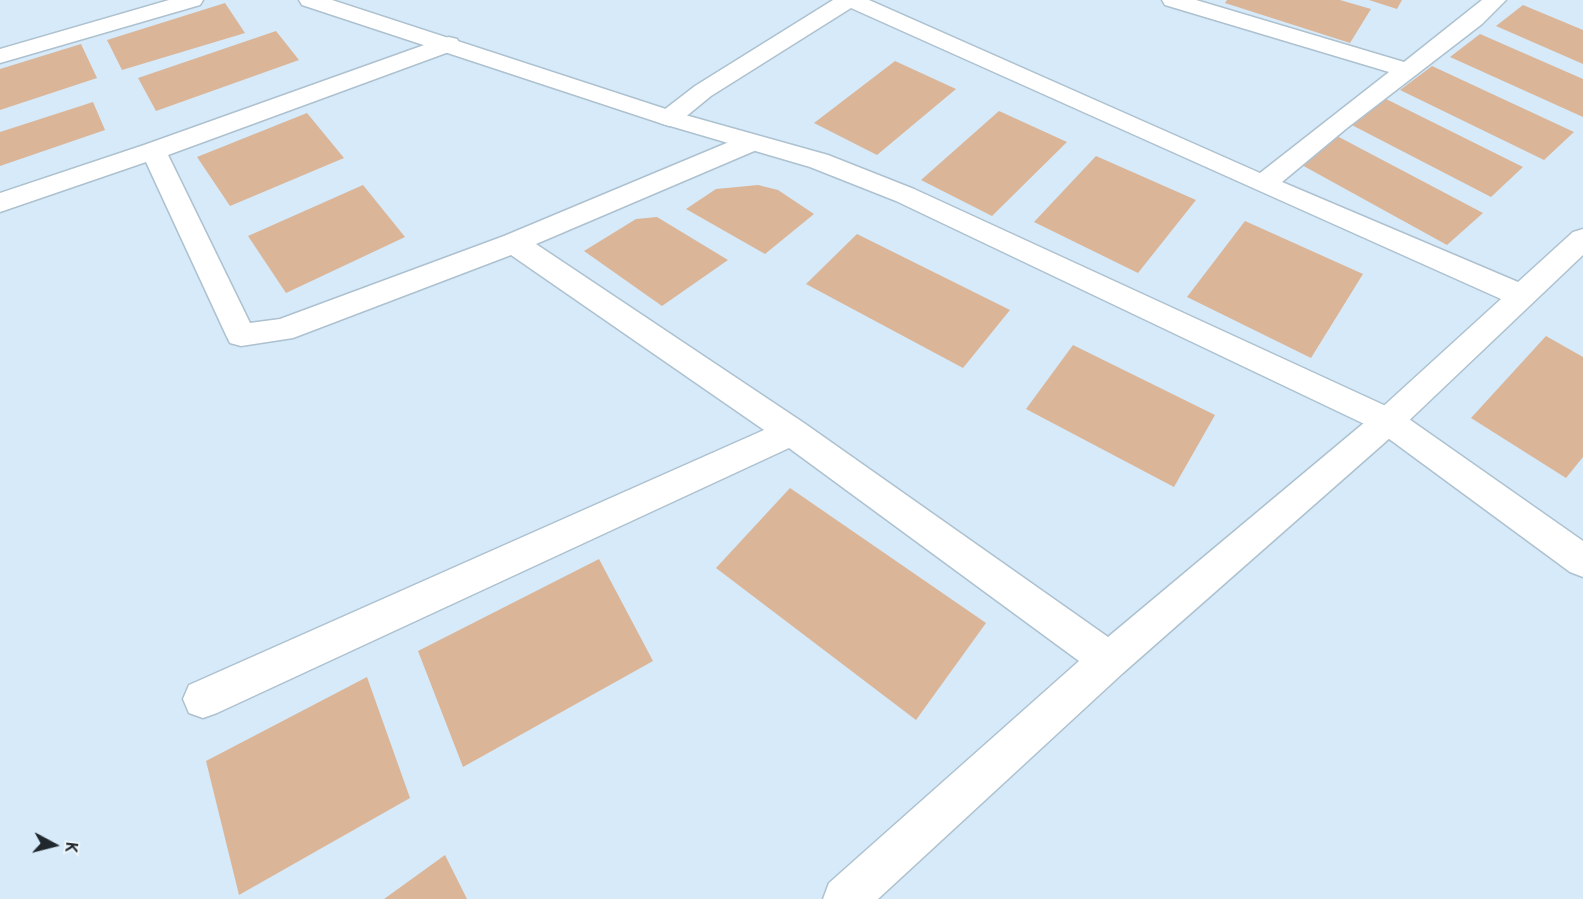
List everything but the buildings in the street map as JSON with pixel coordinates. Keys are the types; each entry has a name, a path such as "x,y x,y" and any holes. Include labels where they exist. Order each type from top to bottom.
{"street":[{"path":"0,56 192,0"},
{"path":"310,0 669,118 819,161 905,195 1388,421 1583,561"},
{"path":"669,118 703,91 849,0 1522,296"},
{"path":"1173,0 1407,70"},
{"path":"1263,184 1474,19 1495,0"},
{"path":"0,203 153,151 448,44"},
{"path":"153,151 241,335 282,330 514,243 750,142"},
{"path":"845,899 1109,660 1388,421 1583,239"},
{"path":"514,243 792,432 1109,660"},
{"path":"203,699 792,432"}]}
